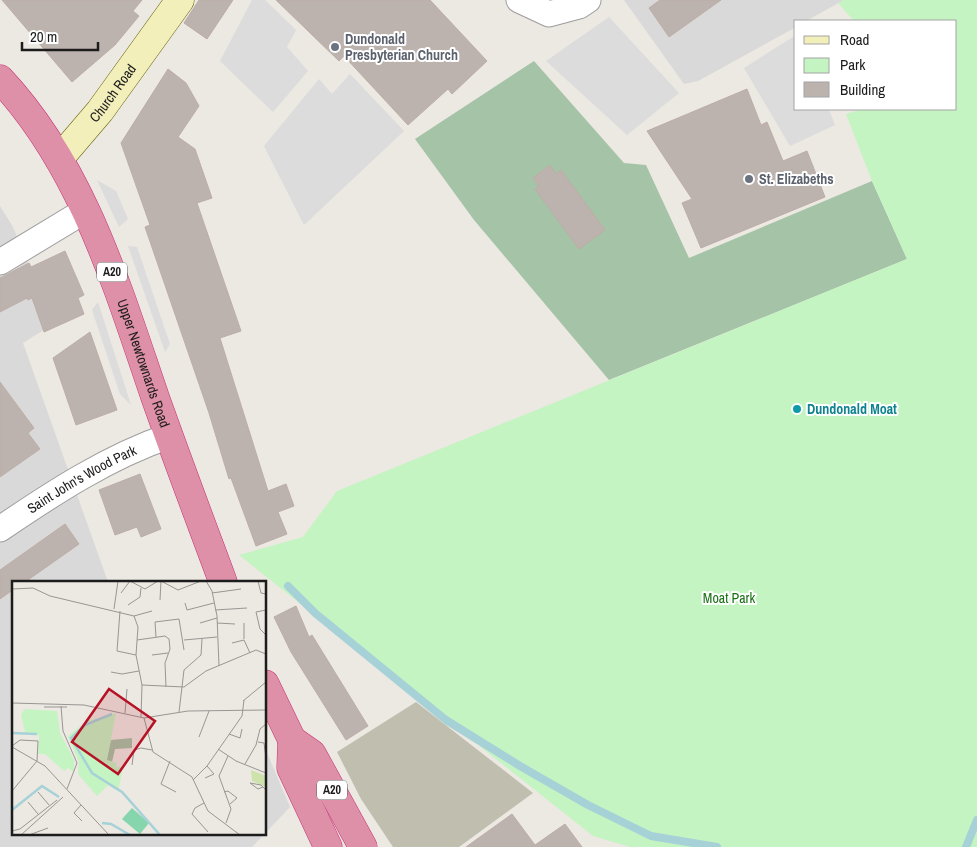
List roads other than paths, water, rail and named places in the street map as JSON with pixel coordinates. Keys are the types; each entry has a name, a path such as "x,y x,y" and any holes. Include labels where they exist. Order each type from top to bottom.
{"highway":[{"name":"Upper Newtownards Road","path":"0,79 20,101 59,160 86,210 113,274 169,436 223,581"},
{"name":"A20","path":"266,692 292,740 312,754 363,847"},
{"name":"A20","path":"292,740 291,768 328,847"}],"street":[{"name":"Church Road","path":"59,160 100,110 180,0"},
{"path":"519,0 549,14 579,6 588,0"},
{"path":"0,262 86,210"},
{"name":"Saint John's Wood Park","path":"0,529 57,490 146,444 169,436"}],"waterway":[{"path":"288,586 315,613 446,720 520,766 588,805 651,836 717,847"},
{"path":"966,847 977,820"}],"place":[{"name":"Dundonald Presbyterian Church","path":"335,47"},
{"name":"St. Elizabeths","path":"749,179"},
{"name":"Dundonald Moat","path":"797,409"}],"park label":[{"name":"Moat Park","path":"729,598"}]}
